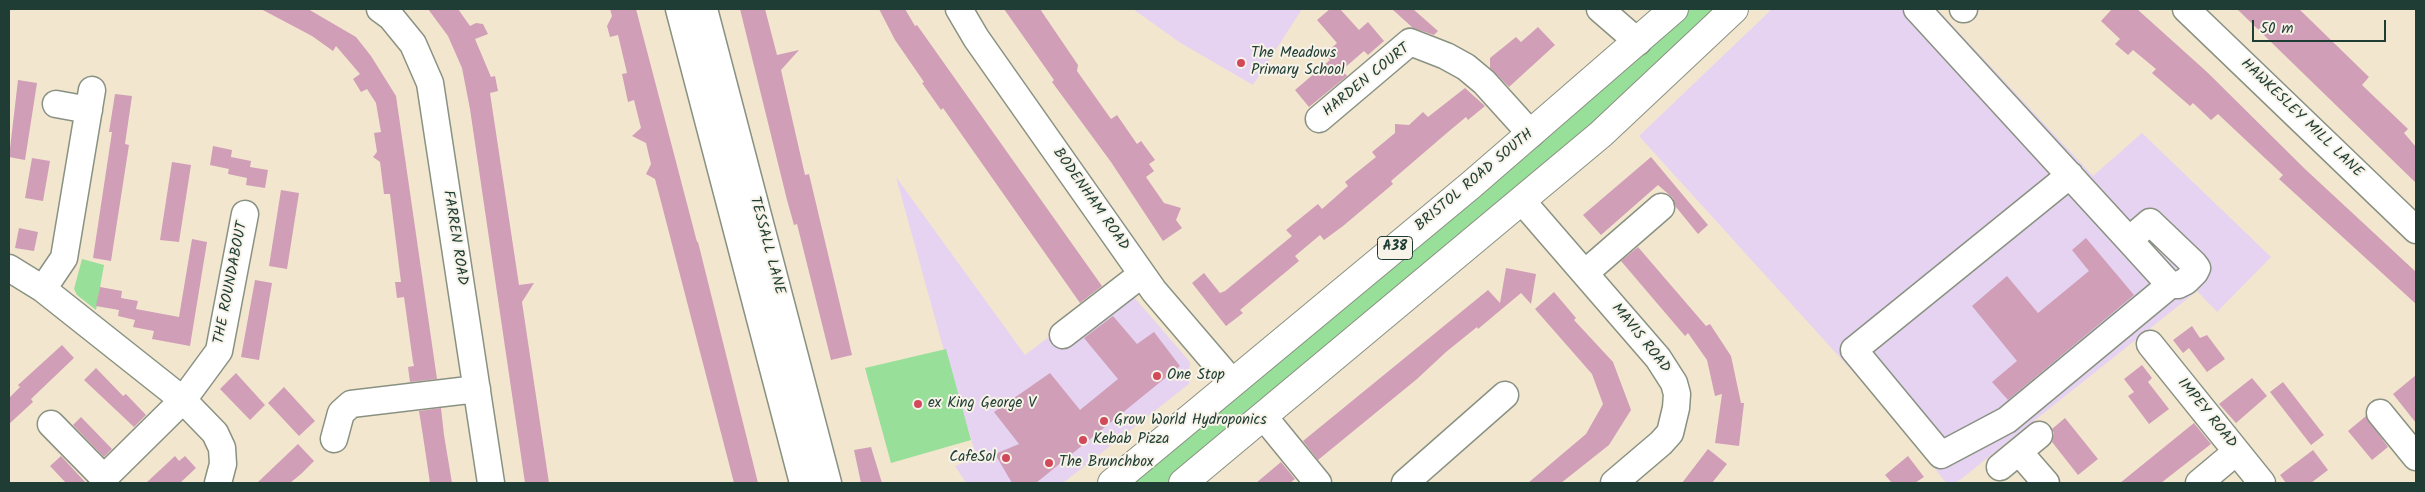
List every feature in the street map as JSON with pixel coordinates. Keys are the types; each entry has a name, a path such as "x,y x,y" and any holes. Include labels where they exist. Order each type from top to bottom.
{"highway":[{"name":"BRISTOL ROAD SOUTH","path":"1112,483 1531,134 1674,9"},
{"path":"1183,483 1601,134 1734,9"}],"street":[{"name":"FARREN ROAD","path":"380,9 391,18 413,44 430,83 491,483"},
{"name":"TESSALL LANE","path":"680,9 802,483"},
{"name":"TESSALL LANE","path":"704,9 828,483"},
{"name":"BODENHAM ROAD","path":"959,9 976,38 1142,274 1232,382"},
{"path":"1600,9 1638,42"},
{"path":"1917,9 2070,175 2170,285 2007,420 1941,455 1854,350 2070,175"},
{"name":"HAWKESLEY MILL LANE","path":"2186,9 2416,230"},
{"name":"HARDEN COURT","path":"1320,119 1410,42 1446,56 1466,67 1484,82 1531,134"},
{"path":"43,290 64,258 90,100 56,104"},
{"name":"MAVIS ROAD","path":"1522,201 1668,371 1677,394 1670,433 1614,483"},
{"path":"1585,273 1661,207"},
{"name":"THE ROUNDABOUT","path":"51,424 104,478 183,400 219,351 244,214"},
{"path":"9,268 43,290 183,400 215,433 222,448 223,464 218,483"},
{"path":"1063,335 1142,274"},
{"name":"IMPEY ROAD","path":"2150,344 2262,483"},
{"path":"334,439 340,413 350,404 477,390"},
{"path":"1405,483 1505,394"},
{"path":"2380,413 2416,457"},
{"path":"1264,417 1318,483"},
{"path":"2039,435 2010,459 2046,483"},
{"path":"2199,483 2236,452"}],"shaded area":[{"name":"The Meadows Primary School","path":"1133,9 1302,9 1253,85 1179,42"},
{"path":"1772,9 1937,9 2093,176 2142,133 2271,257 2217,312 2197,291 1956,483 1946,483 1903,427 1639,136"},
{"path":"896,177 1025,355 1121,282 1190,362 1189,384 1063,483 966,483 955,466 977,458 941,340"}],"green space":[{"path":"1690,9 1723,9 1610,118 1171,483 1126,483 1610,83"},
{"path":"82,259 104,265 96,310 77,295 74,289"},
{"name":"ex King George V","path":"946,349 971,440 891,463 865,368"}],"building":[{"path":"261,9 308,9 356,37 371,56 396,96 437,379 410,382 408,367 414,366 404,297 397,298 395,282 401,282 390,194 384,194 380,162 373,157 377,152 374,133 381,132 376,103 367,89 361,92 353,79 360,74 336,46 333,51 312,36"},
{"path":"428,9 458,9 470,26 476,23 483,24 488,34 475,39 491,77 495,76 498,91 490,93 519,285 534,283 522,302 549,483 525,483 470,109 462,68 448,36"},
{"path":"610,9 636,9 698,242 758,483 734,483 655,179 646,174 651,164 646,143 632,136 641,128 634,100 628,102 622,74 627,73 618,35 610,37 607,26 612,16"},
{"path":"740,9 765,9 777,55 799,50 781,70 805,175 809,174 852,355 831,360 797,224 794,225 787,200"},
{"path":"879,9 905,9 915,26 917,25 1102,286 1080,303 943,108 941,110 922,83 924,82 895,40"},
{"path":"1004,9 1040,9 1078,65 1077,71 1111,119 1117,115 1137,144 1141,141 1155,160 1149,164 1154,171 1146,177 1164,203 1181,208 1176,220 1182,228 1163,241 1111,162 1052,82 1054,80"},
{"path":"1330,9 1340,9 1359,30 1368,22 1384,41 1368,55 1364,51 1342,70 1347,76 1309,107 1295,90 1330,60 1325,54 1337,43 1317,20"},
{"path":"1392,9 1413,9 1438,31 1434,35 1413,28"},
{"path":"2112,9 2137,9 2207,72 2305,169 2416,272 2416,304 2279,179 2283,175 2218,114 2211,120 2193,103 2190,106 2152,73 2156,69 2133,50 2128,55 2115,44 2120,39 2101,21"},
{"path":"2237,9 2299,9 2369,77 2362,85 2408,129 2404,133 2416,147 2416,183"},
{"path":"1538,27 1555,45 1509,87 1490,68 1490,58 1516,37 1521,42"},
{"path":"18,80 37,83 25,160 9,157"},
{"path":"1465,88 1485,106 1468,120 1466,117 1448,132 1391,181 1393,184 1343,226 1324,240 1320,235 1295,256 1299,261 1240,310 1243,313 1226,326 1192,283 1204,273 1220,293 1225,291 1292,236 1286,230 1318,204 1322,209 1348,186 1345,182 1376,157 1372,152 1395,133 1395,124 1409,125 1423,112 1428,117"},
{"path":"115,94 132,96 125,144 129,145 111,261 93,258 112,132 109,132"},
{"path":"213,146 232,150 229,169 210,165"},
{"path":"231,157 251,161 250,167 268,170 265,188 246,185 247,178 228,174"},
{"path":"1651,157 1708,225 1698,234 1676,207 1673,198 1658,185 1601,235 1583,215"},
{"path":"32,158 50,161 43,201 25,198"},
{"path":"172,162 191,165 179,242 160,240"},
{"path":"281,190 299,193 287,269 269,266"},
{"path":"19,228 38,232 34,251 15,248"},
{"path":"2086,238 2134,295 2008,400 1992,382 2017,361 1972,306 2007,276 2038,313 2089,271 2072,250"},
{"path":"192,239 207,242 190,346 152,339 154,331 133,327 135,320 118,316 119,310 96,306 100,287 122,291 121,298 138,301 136,309 179,317"},
{"path":"1638,247 1706,326 1710,324 1731,356 1741,403 1744,403 1739,446 1715,443 1722,394 1715,396 1707,360 1688,333 1685,336 1621,261"},
{"path":"1506,268 1536,274 1531,304 1521,293 1478,329 1477,327 1446,352 1417,379 1318,460 1303,441 1488,290 1500,303"},
{"path":"255,280 272,283 259,360 241,357"},
{"path":"1554,292 1576,318 1574,320 1613,362 1631,410 1609,445 1561,483 1528,483 1586,434 1603,404 1592,374 1535,309"},
{"path":"1113,316 1137,344 1154,332 1180,366 1036,483 1012,483 995,454 1019,444 994,412 1050,373 1080,410 1118,379 1084,338"},
{"path":"2192,326 2200,338 2207,335 2225,359 2207,372 2189,348 2183,353 2173,340"},
{"path":"62,345 74,358 31,399 33,402 9,424 9,398 20,387 18,385"},
{"path":"2142,365 2152,378 2148,382 2169,409 2149,424 2128,396 2134,392 2124,379"},
{"path":"96,368 123,396 126,394 146,415 134,427 84,380"},
{"path":"236,373 265,405 250,420 220,389"},
{"path":"2416,375 2416,423 2393,394"},
{"path":"2252,378 2267,396 2236,423 2219,404"},
{"path":"2283,382 2324,435 2311,445 2270,392"},
{"path":"284,387 315,421 299,436 268,403"},
{"path":"441,408 452,483 430,483 419,411"},
{"path":"2366,416 2388,447 2372,460 2348,431"},
{"path":"81,417 112,449 104,457 73,425"},
{"path":"2065,418 2098,459 2078,475 2052,442 2054,433 2052,429"},
{"path":"2194,423 2211,444 2161,483 2120,483"},
{"path":"298,444 314,461 301,474 290,483 257,483"},
{"path":"871,447 882,483 861,483 854,450"},
{"path":"1708,449 1727,464 1712,483 1682,483"},
{"path":"2313,450 2328,470 2311,483 2286,483 2280,475"},
{"path":"61,456 86,483 66,483 50,466"},
{"path":"175,456 179,461 185,456 196,468 180,483 146,483"},
{"path":"1908,456 1924,477 1915,483 1892,483 1885,475"},
{"path":"1281,462 1295,479 1290,483 1256,483"}],"place":[{"name":"The Meadows Primary School","path":"1241,63"},
{"name":"One Stop","path":"1157,376"},
{"name":"ex King George V","path":"918,404"},
{"name":"Grow World Hydroponics","path":"1104,421"},
{"name":"Kebab Pizza","path":"1083,440"},
{"name":"CafeSol","path":"1006,458"},
{"name":"The Brunchbox","path":"1049,463"}]}
